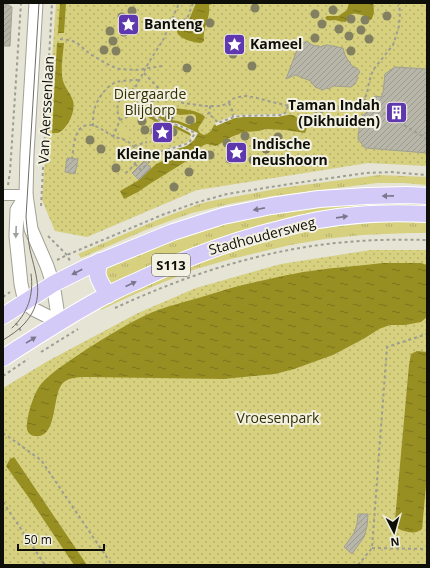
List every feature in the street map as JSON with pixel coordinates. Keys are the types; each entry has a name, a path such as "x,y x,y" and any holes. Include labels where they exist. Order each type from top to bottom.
{"main road":[{"name":"Stadhoudersweg","path":"6,314 53,284 100,261 181,228 223,216 271,206 319,200 367,196 427,196"},
{"name":"Stadhoudersweg","path":"3,358 59,322 111,301 159,270 204,252 258,234 317,221 356,215 401,213 427,214"},
{"path":"100,261 97,268 97,276 111,301"}],"street":[{"name":"Van Aerssenlaan","path":"36,3 26,195 31,229 53,284 59,322"},
{"path":"5,195 26,195"},
{"name":"Van Aerssenlaan","path":"25,302 20,284 16,236 17,210 26,195"},
{"path":"25,302 28,306 59,322"}],"path":[{"path":"5,195 10,172 21,3"},
{"name":"Van Aerssenlaan","path":"40,209 52,3"},
{"path":"113,137 120,120 118,112 119,100 128,91 135,88 140,80 163,40 179,3"},
{"path":"171,22 186,19 193,3"},
{"path":"144,73 164,94 183,103 221,106 228,103 232,99 247,96 316,112 324,112 360,102 364,99 367,94 373,70 393,45 399,26 399,3"},
{"path":"60,39 76,42 90,54 110,66 128,70 162,66"},
{"path":"93,126 94,110 96,105 101,96 113,83 140,80"},
{"path":"120,120 130,116 137,104 135,88"},
{"path":"135,164 141,170 162,151 189,143 195,133 178,125 164,123 150,113 152,102 162,98 164,94"},
{"path":"364,99 427,139"},
{"path":"228,103 233,117"},
{"path":"210,106 210,112 208,114 217,122 233,117 283,114 286,113 288,106"},
{"path":"72,158 78,131 85,126 93,126 105,131 113,137 126,140 136,149 135,164 124,174"},
{"path":"134,146 147,142"},
{"name":"Stadhoudersweg","path":"111,301 140,296 191,277 279,252 328,244 366,241 427,240"},
{"path":"6,314 27,342"},
{"path":"41,351 81,326"},
{"path":"358,565 372,548 387,346 427,334"},
{"path":"3,376 28,360"},
{"path":"3,433 41,460 112,565"},
{"path":"3,503 45,565"},
{"path":"372,548 427,549"}],"green space":[{"name":"Diergaarde Blijdorp","path":"56,3 427,3 427,166 368,163 197,190 87,237 55,231 42,200"},
{"path":"140,86 142,95 141,108 134,120 124,128 125,131 129,133 131,138 121,132 121,124 134,115 139,105 140,97 138,90"},
{"path":"129,94 134,96 133,105 128,112 123,115 120,113 121,105 123,100"},
{"path":"379,175 427,177 427,185 377,183 273,196 229,204 192,213 172,220 81,258 78,254 157,220 199,204 281,188"},
{"path":"372,202 427,202 427,206 374,206 112,284 109,283 105,275 108,268 177,238 255,215"},
{"path":"393,221 427,223 427,233 362,235 290,245 193,270 101,310 99,307 99,305 215,254 291,233 330,227"},
{"name":"Vroesenpark","path":"371,250 427,250 427,565 3,565 3,388 48,361 138,313 196,288 281,264"}],"water":[{"path":"60,3 66,3 64,33 58,33"},
{"path":"196,3 215,3 209,5 209,14 204,32 204,41 201,43 184,39 177,32 181,22 189,20"},
{"path":"349,3 373,3 374,14 371,20 358,14 350,15 346,22 327,20 325,18 327,16 340,15 347,10"},
{"path":"57,43 64,43 62,77 74,105 72,114 65,128 58,133 52,133"},
{"path":"144,108 176,108 194,111 205,117 198,130 204,135 211,131 214,125 236,117 293,115 305,123 307,127 305,133 265,129 244,132 215,146 207,144 204,145 195,150 185,162 138,192 124,199 120,191 139,180 156,164 167,159 170,151 192,141 191,136 175,128 164,127 141,112","holes":["171,112 180,115 193,114 196,117 196,122 189,125 178,121 165,119 163,116"]},
{"path":"383,263 421,263 427,265 427,317 421,322 405,325 390,325 379,329 333,355 275,374 224,379 73,378 64,382 60,387 54,414 48,430 43,435 35,436 28,432 27,423 32,403 38,388 46,379 87,349 144,316 168,307 234,287 303,272"},
{"path":"417,351 427,352 427,475 422,529 417,532 406,532 397,528 395,520 409,365 411,354"},
{"path":"14,457 87,565 74,565 6,466 10,459"}],"pier":[{"path":"149,107 151,107 152,113 165,122 177,123 198,133 194,140 184,147 168,151 168,149 172,147 186,143 191,139 191,135 177,126 164,125 150,114"},
{"path":"287,113 286,115 278,117 235,118 216,126 215,123 234,115"}],"building":[{"path":"3,4 12,7 10,46 3,46"},
{"path":"307,41 312,45 322,47 327,45 343,48 348,60 353,67 357,68 360,72 357,76 355,84 351,87 333,86 329,89 326,88 323,90 315,87 311,81 295,75 286,79 297,50 295,47"},
{"name":"Taman Indah (Dikhuiden)","path":"395,67 427,69 427,153 365,148 358,139 360,118 374,106 375,96 382,97 385,74"},
{"path":"67,158 78,159 75,174 65,172"},
{"path":"144,161 151,168 139,180 132,173"},
{"path":"358,514 368,514 367,526 364,537 352,554 344,547 354,533"}],"waterway":[{"path":"118,150 123,152 123,159"}],"tram line":[{"path":"3,340 18,330 31,314 35,305 38,287 30,250 26,217 39,3"},
{"path":"12,328 18,322 29,303 32,289 31,274"}],"place":[{"name":"Banteng","path":"129,24"},
{"name":"Kameel","path":"235,44"},
{"name":"Taman Indah (Dikhuiden)","path":"396,113"},
{"name":"Kleine panda","path":"162,132"},
{"name":"Indische neushoorn","path":"236,152"}]}
